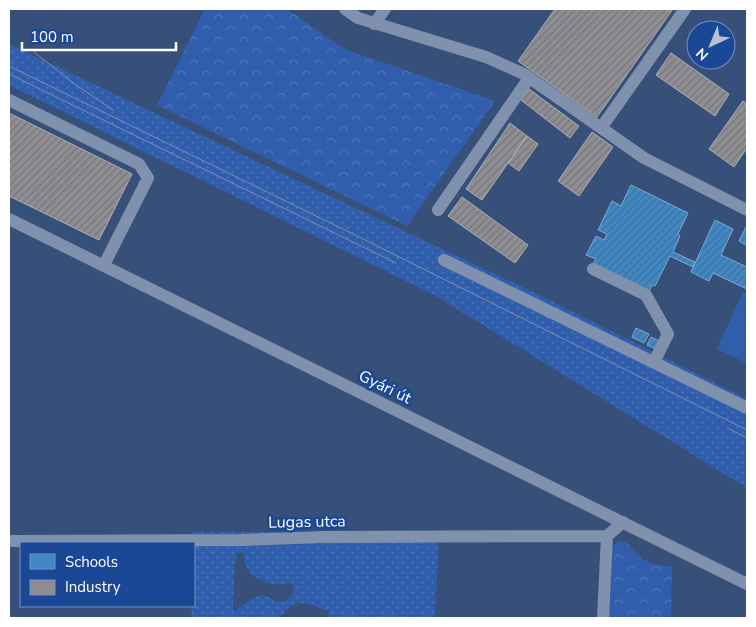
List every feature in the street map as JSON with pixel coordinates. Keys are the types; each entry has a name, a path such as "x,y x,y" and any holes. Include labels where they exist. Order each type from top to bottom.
{"street":[{"path":"345,9 358,18 374,24 486,57 529,78 644,158 747,210"},
{"path":"374,24 385,9"},
{"path":"601,128 685,9"},
{"path":"438,210 529,78"},
{"path":"9,100 139,164 148,178 104,266"},
{"name":"Gyári út","path":"9,219 747,584"},
{"path":"444,260 747,408"},
{"path":"593,269 646,295 668,334 654,362"},
{"path":"603,618 607,536 623,522"},
{"name":"Lugas utca","path":"9,541 607,536"}],"green space":[{"path":"205,9 287,9 344,49 495,101 407,226 157,105"},
{"path":"9,44 535,293 747,399 747,488 436,296 9,85"},
{"path":"743,292 747,294 746,363 717,349"},
{"path":"193,532 439,533 435,618 328,618 329,611 302,603 291,606 280,618 191,618 192,607 195,607 195,542 193,542","holes":["243,552 245,564 250,573 260,580 278,585 290,583 294,587 293,594 284,602 265,596 257,597 249,600 235,611 233,609 234,575 237,553"]},
{"path":"619,541 627,543 639,556 648,562 661,566 672,566 671,618 606,618 609,551"}],"building: Schools":[{"path":"631,185 688,213 678,234 680,236 673,252 695,262 693,267 670,256 655,286 652,285 649,292 593,264 596,259 586,255 596,236 604,240 607,234 598,230 612,201 621,206"},
{"path":"715,220 733,229 721,255 747,267 747,289 713,273 709,281 691,272"},
{"path":"747,225 747,246 739,241"},
{"path":"636,328 649,334 644,343 632,337"},
{"path":"651,337 659,341 656,349 647,345"}],"building: Industry":[{"path":"555,9 673,9 597,117 518,61"},
{"path":"671,53 686,64 686,70 695,70 729,94 715,116 656,75"},
{"path":"529,89 579,126 570,138 521,100"},
{"path":"743,101 747,104 747,148 734,167 709,149"},
{"path":"9,113 132,174 99,240 9,196"},
{"path":"510,123 527,136 482,200 466,189"},
{"path":"592,132 613,147 579,196 558,181"},
{"path":"527,136 538,144 519,171 508,163"},
{"path":"462,197 528,245 515,263 448,216"}],"tram line":[{"path":"34,52 73,83 113,110"},
{"path":"9,66 347,231 747,430"},
{"path":"9,74 396,263"},
{"path":"729,429 747,438"}]}
